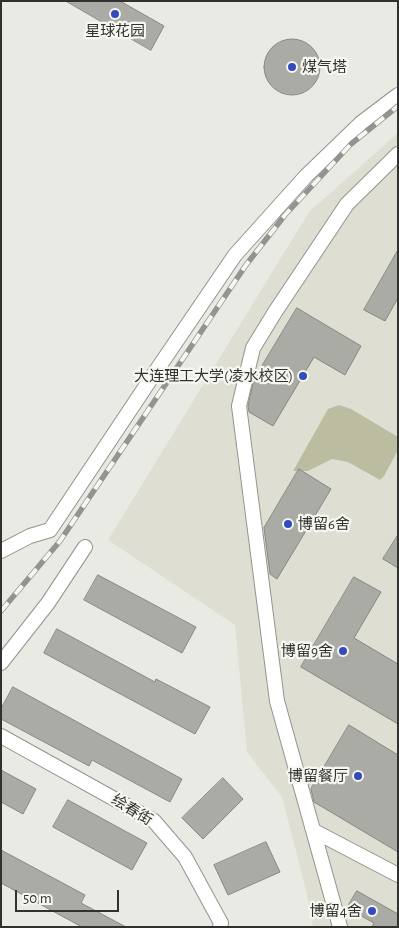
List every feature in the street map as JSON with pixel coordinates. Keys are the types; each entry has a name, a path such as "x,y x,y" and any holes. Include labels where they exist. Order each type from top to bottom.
{"street":[{"path":"1,551 30,536 50,530 235,254 306,176 361,123 398,95"},
{"path":"340,927 277,701 239,406 253,348 275,312 347,204 398,154"},
{"path":"1,663 48,604 85,547"},
{"name":"绘春街","path":"1,736 154,821 185,857 221,923 220,927"},
{"path":"314,830 398,875"}],"shaded area":[{"name":"大连理工大学(凌水校区)","path":"398,133 398,927 313,927 306,890 282,797 247,752 235,625 108,540 309,212"}],"green space":[{"path":"339,405 351,409 398,437 398,450 380,480 348,462 332,459 308,471 293,471 328,409"}],"building":[{"name":"星球花园","path":"66,1 120,1 164,26 151,50"},
{"name":"煤气塔","path":"292,39 303,41 312,47 318,56 320,67 318,78 312,87 303,93 292,95 281,93 272,87 266,78 264,67 266,56 272,47 281,41"},
{"path":"398,250 398,298 385,321 364,310"},
{"path":"297,308 361,346 345,375 314,357 273,426 249,412 248,406 254,379"},
{"name":"博留6舍","path":"299,469 331,489 277,579 270,574 264,528"},
{"path":"398,535 398,568 383,559"},
{"path":"98,575 196,627 182,653 84,600"},
{"name":"博留9舍","path":"354,577 381,592 354,638 398,664 398,724 301,667"},
{"path":"57,629 155,682 156,679 210,707 195,734 44,653"},
{"path":"13,687 182,779 170,802 92,760 89,766 1,719 1,709"},
{"name":"博留餐厅","path":"349,725 398,755 398,852 314,802 311,789"},
{"path":"1,770 36,789 23,814 1,802"},
{"path":"223,778 243,799 203,839 182,818"},
{"path":"68,800 147,843 132,870 53,827"},
{"path":"266,842 280,872 228,895 214,865"},
{"path":"1,850 85,895 81,903 126,927 82,927 1,883"},
{"name":"博留4舍","path":"357,891 398,914 398,927 372,927 374,923 347,908"}],"railway":[{"path":"1,611 60,541 246,265 285,215 351,144 398,106"}],"place":[{"name":"星球花园","path":"115,14"},
{"name":"煤气塔","path":"292,67"},
{"name":"大连理工大学(凌水校区)","path":"303,376"},
{"name":"博留6舍","path":"288,524"},
{"name":"博留9舍","path":"343,651"},
{"name":"博留餐厅","path":"358,776"},
{"name":"博留4舍","path":"372,911"}]}
